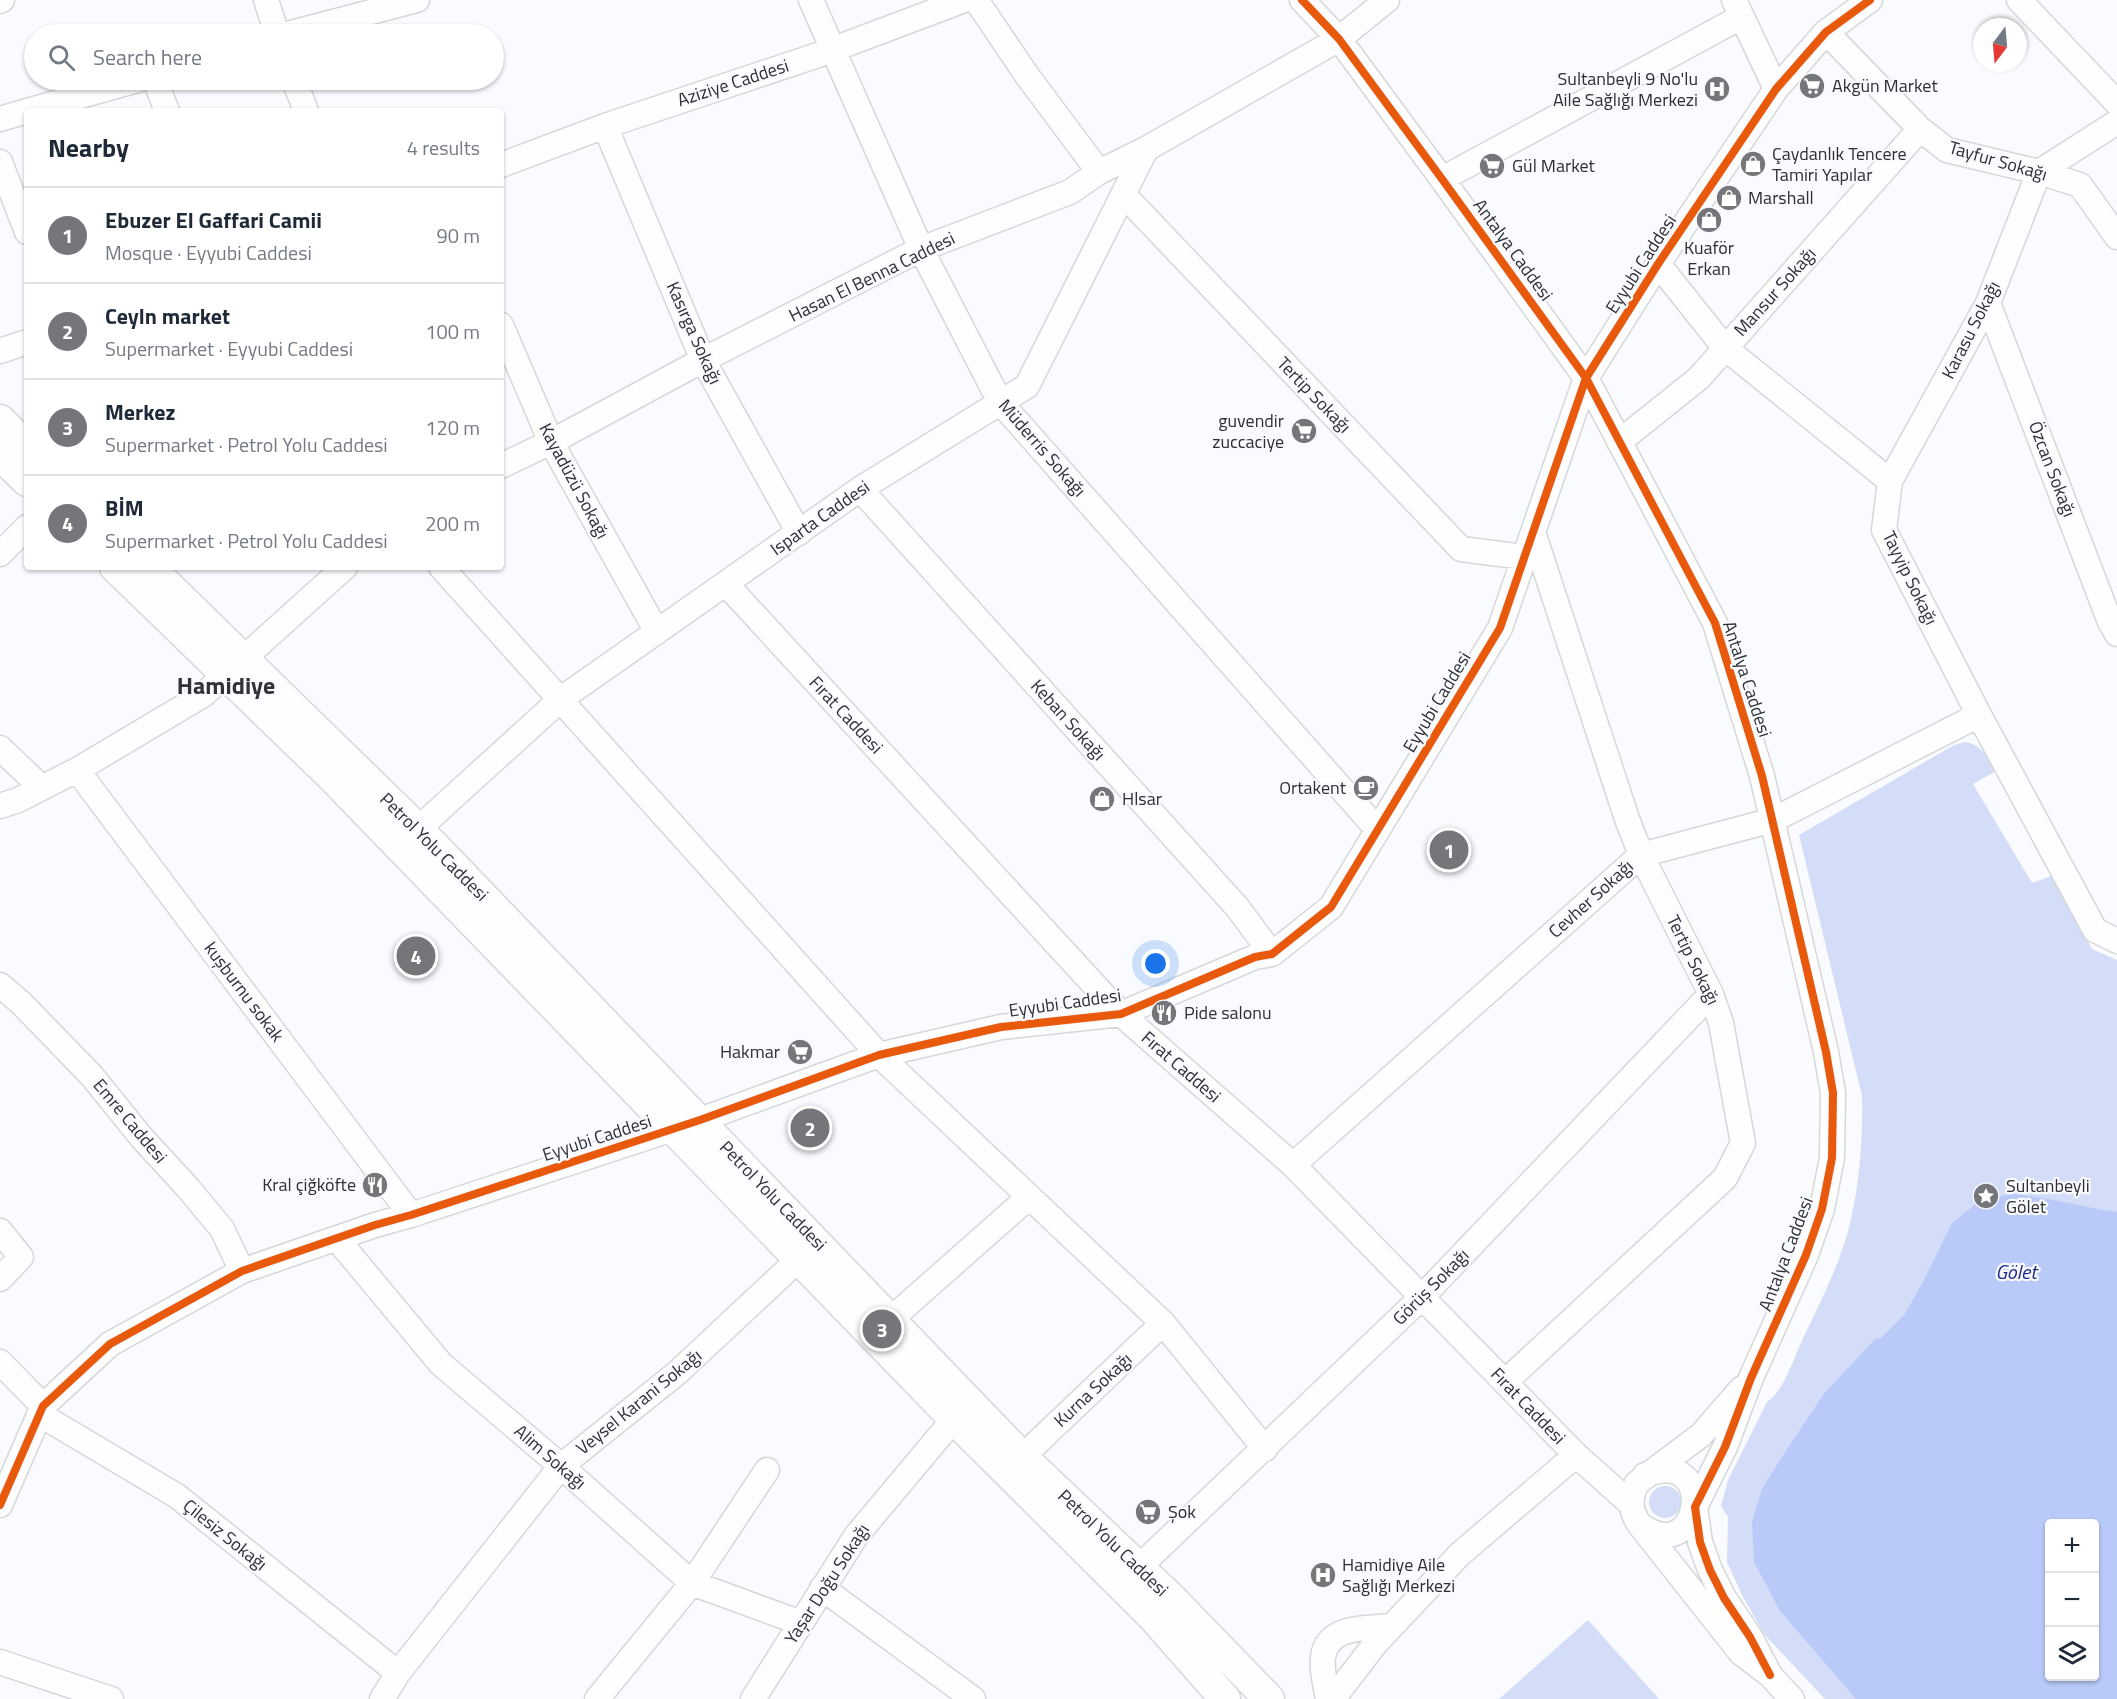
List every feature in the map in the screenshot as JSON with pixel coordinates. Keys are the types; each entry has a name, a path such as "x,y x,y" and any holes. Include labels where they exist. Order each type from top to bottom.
{"main road":[{"path":"0,420 24,444"},
{"path":"0,455 24,478"},
{"name":"Petrol Yolu Caddesi","path":"119,570 234,667 418,829 687,1124 799,1259 954,1419 1154,1618 1225,1699"},
{"name":"Petrol Yolu Caddesi","path":"152,570 332,777 687,1124 891,1319 1022,1457 1208,1636 1269,1699"}],"street":[{"path":"266,0 274,24"},
{"path":"325,24 417,0"},
{"name":"Müderris Sokağı","path":"811,0 921,249 1000,402 1377,829"},
{"name":"Aziziye Caddesi","path":"504,164 605,126 832,49 964,0"},
{"path":"976,0 1026,74 1099,172"},
{"name":"Antalya Caddesi","path":"1302,0 1339,39 1586,378 1715,623 1762,776 1826,1052 1833,1093 1832,1158 1822,1209 1806,1255 1750,1378"},
{"path":"1339,39 1387,0"},
{"name":"Eyyubi Caddesi","path":"0,1505 41,1410 110,1344 242,1271 375,1225 687,1124 879,1054 1001,1027 1120,1014 1255,957 1272,954 1330,907 1500,628 1586,378 1658,264 1776,89 1826,32 1870,0"},
{"path":"2019,0 2117,103"},
{"path":"1442,179 1738,8 1776,89"},
{"name":"Tayfur Sokağı","path":"1826,32 1920,129 1947,150 2038,172 2080,185 2117,237"},
{"name":"Hasan El Benna Caddesi","path":"504,465 921,249 1070,192 1099,172 1146,149 1339,39"},
{"path":"38,108 102,90"},
{"path":"159,90 166,108"},
{"path":"298,90 305,108"},
{"path":"0,119 24,112"},
{"path":"2038,172 2117,122"},
{"name":"Kasırga Sokağı","path":"605,126 703,360 799,533"},
{"name":"Mansur Sokağı","path":"1619,442 1699,378 1920,129"},
{"name":"Isparta Caddesi","path":"418,829 561,699 860,489 1027,386 1146,149"},
{"path":"0,162 24,224"},
{"name":"Karasu Sokağı","path":"1890,482 1988,303 2038,172"},
{"name":"Tertip Sokağı","path":"1124,195 1461,549 1524,557"},
{"path":"1658,264 1725,348 1890,482"},
{"name":"Özcan Sokağı","path":"1988,303 2110,622 2117,634"},
{"name":"Kayadüzü Sokağı","path":"504,332 551,442 657,632"},
{"path":"0,351 24,343"},
{"name":"Tayyip Sokağı","path":"1890,482 1884,530 1979,715 2095,930 2117,941"},
{"name":"Keban Sokağı","path":"860,489 1238,907 1272,954"},
{"path":"0,554 24,530"},
{"name":"Tertip Sokağı","path":"1505,1382 1725,1178 1743,1143 1722,1023 1712,994 1641,855 1627,819 1533,532"},
{"path":"0,806 18,800 77,770 203,695 342,570"},
{"path":"444,570 879,1054 1163,1323 1265,1449"},
{"name":"Fırat Caddesi","path":"726,584 1120,1014 1293,1165 1635,1514"},
{"name":"Cevher Sokağı","path":"1293,1165 1641,855 1773,820 1979,715"},
{"path":"0,748 41,787"},
{"name":"kuşburnu sokak","path":"77,770 411,1215"},
{"name":"Emre Caddesi","path":"0,985 21,1003 91,1076 142,1138 188,1188 222,1229 242,1271"},
{"name":"Görüş Sokağı","path":"1138,1568 1422,1297 1712,994"},
{"path":"891,1319 1029,1197"},
{"path":"0,1231 21,1257 0,1279"},
{"name":"Alim Sokağı","path":"338,1239 441,1364 561,1466 692,1583 801,1623"},
{"name":"Veysel Karani Sokağı","path":"382,1699 398,1673 561,1466 677,1373 799,1259"},
{"name":"Kurna Sokağı","path":"1022,1457 1163,1323"},
{"name":"Çilesiz Sokağı","path":"0,1362 41,1410 177,1496 398,1673"},
{"path":"1750,1378 1701,1435 1645,1475 1637,1483 1632,1493 1635,1514 1741,1653 1770,1675 1792,1699"},
{"path":"1635,1514 1648,1531 1659,1535 1678,1531 1686,1525 1725,1447 1750,1378"},
{"name":"Yaşar Doğu Sokağı","path":"753,1699 856,1536 954,1419"},
{"path":"1333,1699 1375,1644 1460,1554 1576,1455"},
{"path":"597,1699 692,1583 767,1470"},
{"path":"1645,1475 1667,1470 1686,1479 1692,1487 1700,1542 1710,1570 1770,1675"},
{"path":"822,1588 973,1699"},
{"path":"1328,1699 1323,1659 1326,1646 1336,1635 1352,1630 1392,1626"},
{"path":"0,1662 111,1699"}],"shaded area":[{"name":"Sultanbeyli Gölet","path":"1971,743 1984,752 1996,771 1973,784 2032,883 2054,875 2092,949 2117,960 2117,1699 1825,1699 1764,1634 1727,1562 1728,1517 1721,1506 1728,1480 1767,1402 1777,1392 1786,1377 1821,1300 1847,1236 1857,1189 1862,1096 1799,835 1954,745"},
{"path":"1665,1486 1676,1491 1681,1502 1676,1513 1665,1518 1654,1513 1649,1502 1654,1491"},
{"path":"1588,1620 1659,1699 1499,1699"}],"water":[{"name":"Gölet","path":"2013,1194 2117,1212 2117,1699 1856,1699 1780,1611 1754,1562 1752,1521 1762,1489 1823,1395 1875,1339 1881,1338 1905,1314 1952,1223 1982,1199"}],"cycle path":[{"path":"1302,0 1339,39 1586,378 1715,623 1762,776 1826,1052 1833,1093 1832,1158 1822,1209 1806,1255 1751,1378 1725,1447 1695,1507 1700,1542 1710,1570 1770,1675"},
{"path":"0,1505 43,1406 110,1344 242,1271 375,1225 700,1120 879,1055 1001,1027 1121,1014 1255,957 1272,954 1331,907 1500,628 1586,378 1658,264 1776,89 1826,32 1870,0"}],"place":[{"name":"Akgün Market","path":"1812,86"},
{"name":"Sultanbeyli 9 No'lu Aile Sağlığı Merkezi","path":"1717,89"},
{"name":"Çaydanlık Tencere Tamiri Yapılar","path":"1753,164"},
{"name":"Gül Market","path":"1492,166"},
{"name":"Marshall","path":"1729,198"},
{"name":"Kuaför Erkan","path":"1709,220"},
{"name":"guvendir zuccaciye","path":"1304,431"},
{"name":"Ortakent","path":"1366,788"},
{"name":"Hlsar","path":"1102,799"},
{"name":"Ebuzer El Gaffari Camii","path":"1449,850"},
{"name":"BİM","path":"416,956"},
{"name":"Pide salonu","path":"1164,1013"},
{"name":"Hakmar","path":"800,1052"},
{"name":"Ceyln market","path":"810,1128"},
{"name":"Kral çiğköfte","path":"375,1185"},
{"name":"Sultanbeyli Gölet","path":"1986,1196"},
{"name":"Merkez","path":"882,1329"},
{"name":"Şok","path":"1148,1512"},
{"name":"Hamidiye Aile Sağlığı Merkezi","path":"1323,1575"}],"district":[{"name":"Hamidiye","path":"226,686"}]}
